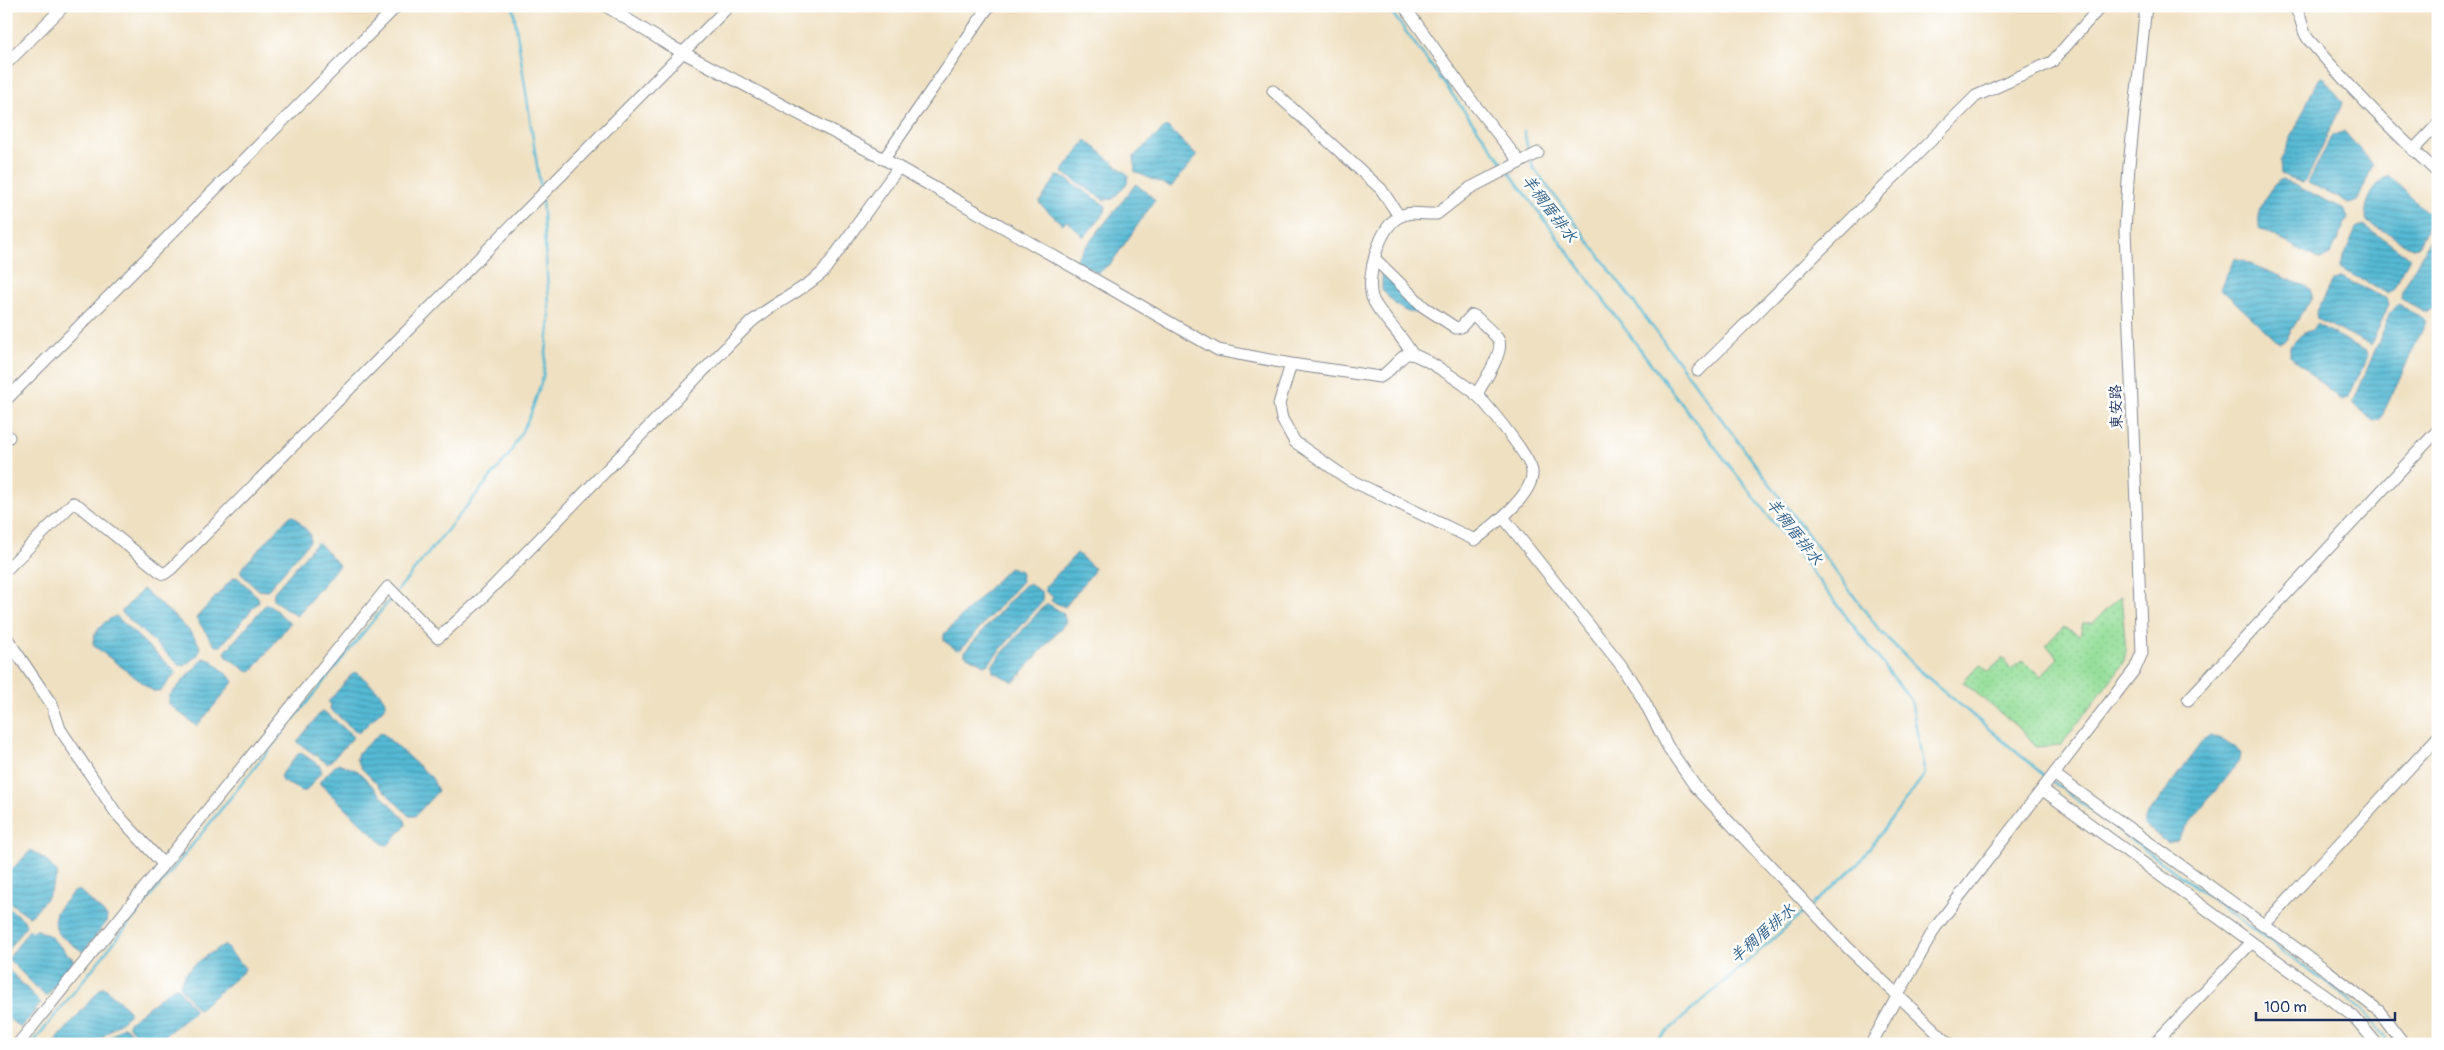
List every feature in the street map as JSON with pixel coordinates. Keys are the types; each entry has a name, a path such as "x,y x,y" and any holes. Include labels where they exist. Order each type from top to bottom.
{"street":[{"path":"6,64 64,6"},
{"path":"6,400 397,6"},
{"path":"606,6 683,53 884,159 1218,350 1291,364 1380,376 1387,374 1406,354 1412,354 1460,381 1476,395 1528,458 1532,472 1529,486 1503,517 1475,540 1348,479 1295,442 1282,419 1279,404 1291,364"},
{"path":"6,570 73,503 164,574 269,472 729,6"},
{"path":"884,159 989,6"},
{"path":"1404,6 1474,104 1520,162"},
{"path":"1698,371 1976,96 2052,62 2101,6"},
{"name":"東安路","path":"1871,1044 1936,928 2135,669 2142,653 2125,230 2129,165 2146,6"},
{"path":"2293,6 2300,13 2307,38 2369,106 2438,172"},
{"path":"1273,91 1381,189 1399,216"},
{"path":"2414,150 2438,124"},
{"path":"1412,354 1406,342 1372,298 1372,275 1385,230 1399,216 1414,213 1436,214 1470,188 1538,153"},
{"path":"18,1044 388,587 438,638 476,604 750,323 766,308 810,284 823,272 898,168"},
{"path":"1375,260 1434,316 1456,328 1461,327 1472,315 1499,339 1501,346 1498,356 1476,395"},
{"path":"2188,700 2438,430"},
{"path":"6,434 9,437 6,439"},
{"path":"1503,517 1621,665 1668,746 1695,786 1847,947 1949,1044"},
{"path":"6,637 52,705 60,729 116,813 163,864"},
{"path":"2264,925 2438,736"},
{"path":"2049,783 2264,925 2379,1011 2404,1044"},
{"path":"2049,783 2251,943 2353,1016 2376,1044"},
{"path":"2154,1044 2251,943"}],"green space":[{"path":"2121,595 2126,651 2123,664 2061,745 2036,747 2027,735 1963,682 1980,664 1988,672 2003,658 2011,669 2022,661 2041,676 2058,658 2046,645 2063,627 2080,635 2083,623 2093,623"}],"water":[{"path":"2322,76 2343,102 2306,181 2302,183 2281,174 2280,162 2317,81"},
{"path":"1167,126 1197,156 1171,187 1135,172 1134,156"},
{"path":"2344,131 2373,165 2358,200 2349,203 2308,183 2331,137"},
{"path":"1086,140 1128,175 1127,183 1113,199 1104,200 1062,172"},
{"path":"2388,175 2432,217 2419,245 2413,248 2366,221 2366,208 2371,195 2378,184"},
{"path":"1057,176 1063,177 1106,206 1105,212 1084,237 1067,221 1062,224 1039,203"},
{"path":"2282,179 2344,209 2348,217 2331,254 2320,260 2259,228 2259,215 2264,200 2277,182"},
{"path":"1136,184 1155,200 1112,262 1098,273 1075,260"},
{"path":"2364,225 2410,258 2393,289 2388,293 2339,268 2356,229"},
{"path":"2438,225 2438,299 2433,309 2426,312 2401,299 2402,291"},
{"path":"2235,258 2310,288 2312,297 2286,339 2279,343 2220,288"},
{"path":"1382,270 1420,310 1416,313 1405,311 1392,301 1382,289"},
{"path":"2340,277 2386,298 2389,304 2371,345 2317,319 2316,313 2333,281"},
{"path":"2398,305 2423,318 2426,322 2380,420 2373,421 2353,403 2391,312"},
{"path":"2316,324 2366,351 2368,356 2348,398 2341,400 2290,356 2290,346 2303,333 2312,330"},
{"path":"290,516 294,516 310,534 310,541 267,591 259,590 241,574 241,569"},
{"path":"316,543 320,544 339,565 297,616 273,600 274,592"},
{"path":"1077,553 1094,568 1093,572 1065,607 1051,601 1053,597 1045,591 1045,587"},
{"path":"1010,567 1020,571 1022,581 961,649 957,650 944,641 944,634"},
{"path":"237,577 258,597 259,601 221,646 215,646 196,618 233,578"},
{"path":"1029,584 1042,592 1043,601 988,664 984,665 965,655 965,651 1023,586"},
{"path":"143,589 185,626 198,643 200,652 184,666 178,664 123,614 122,611"},
{"path":"1048,604 1063,613 1066,622 1014,682 993,672 992,665 1042,608"},
{"path":"265,605 270,605 290,623 253,670 247,671 227,657 225,652"},
{"path":"116,616 176,672 161,691 153,691 94,646 94,637 99,628"},
{"path":"204,658 212,661 234,681 198,725 195,725 169,704 169,696"},
{"path":"353,673 358,673 379,692 386,703 385,707 360,732 356,732 330,709 331,704 328,702"},
{"path":"321,712 326,713 352,735 352,739 328,764 297,742"},
{"path":"381,732 432,778 438,791 415,816 409,816 362,769 356,759 358,753"},
{"path":"2212,736 2235,746 2241,754 2240,760 2176,840 2168,843 2144,825 2144,820 2204,739"},
{"path":"301,753 319,765 322,771 306,791 302,791 282,781 280,776 298,754"},
{"path":"338,763 358,771 405,820 406,825 388,845 383,844 320,784 320,781"},
{"path":"31,850 46,860 58,874 48,896 29,916 6,900 6,875"},
{"path":"79,890 107,916 106,923 83,952 58,934 54,921 56,912 72,893"},
{"path":"6,906 24,920 26,926 6,952"},
{"path":"36,929 50,936 74,960 46,997 8,959 29,930 32,932"},
{"path":"224,945 245,968 244,971 199,1009 196,1008 180,987 181,981 190,968"},
{"path":"6,967 41,1003 21,1028 6,1017"},
{"path":"103,986 129,1010 129,1015 94,1044 53,1044"},
{"path":"174,987 177,987 194,1009 193,1013 154,1044 143,1044 128,1025 129,1022"},
{"path":"122,1027 126,1027 140,1044 102,1044"}],"waterway":[{"path":"513,6 541,192"},
{"name":"羊稠厝排水","path":"1387,6 1505,166"},
{"path":"1524,131 1529,154"},
{"path":"1531,161 1533,167 1880,631 1920,671 2046,777"},
{"name":"羊稠厝排水","path":"1509,172 1657,372 1911,700 1925,774 1857,865 1812,905"},
{"path":"397,591 509,455 530,416 543,377 550,320 542,200"},
{"path":"32,1044 392,597"},
{"path":"2053,782 2363,1010 2390,1044"},
{"name":"羊稠厝排水","path":"1653,1044 1806,910"}]}
